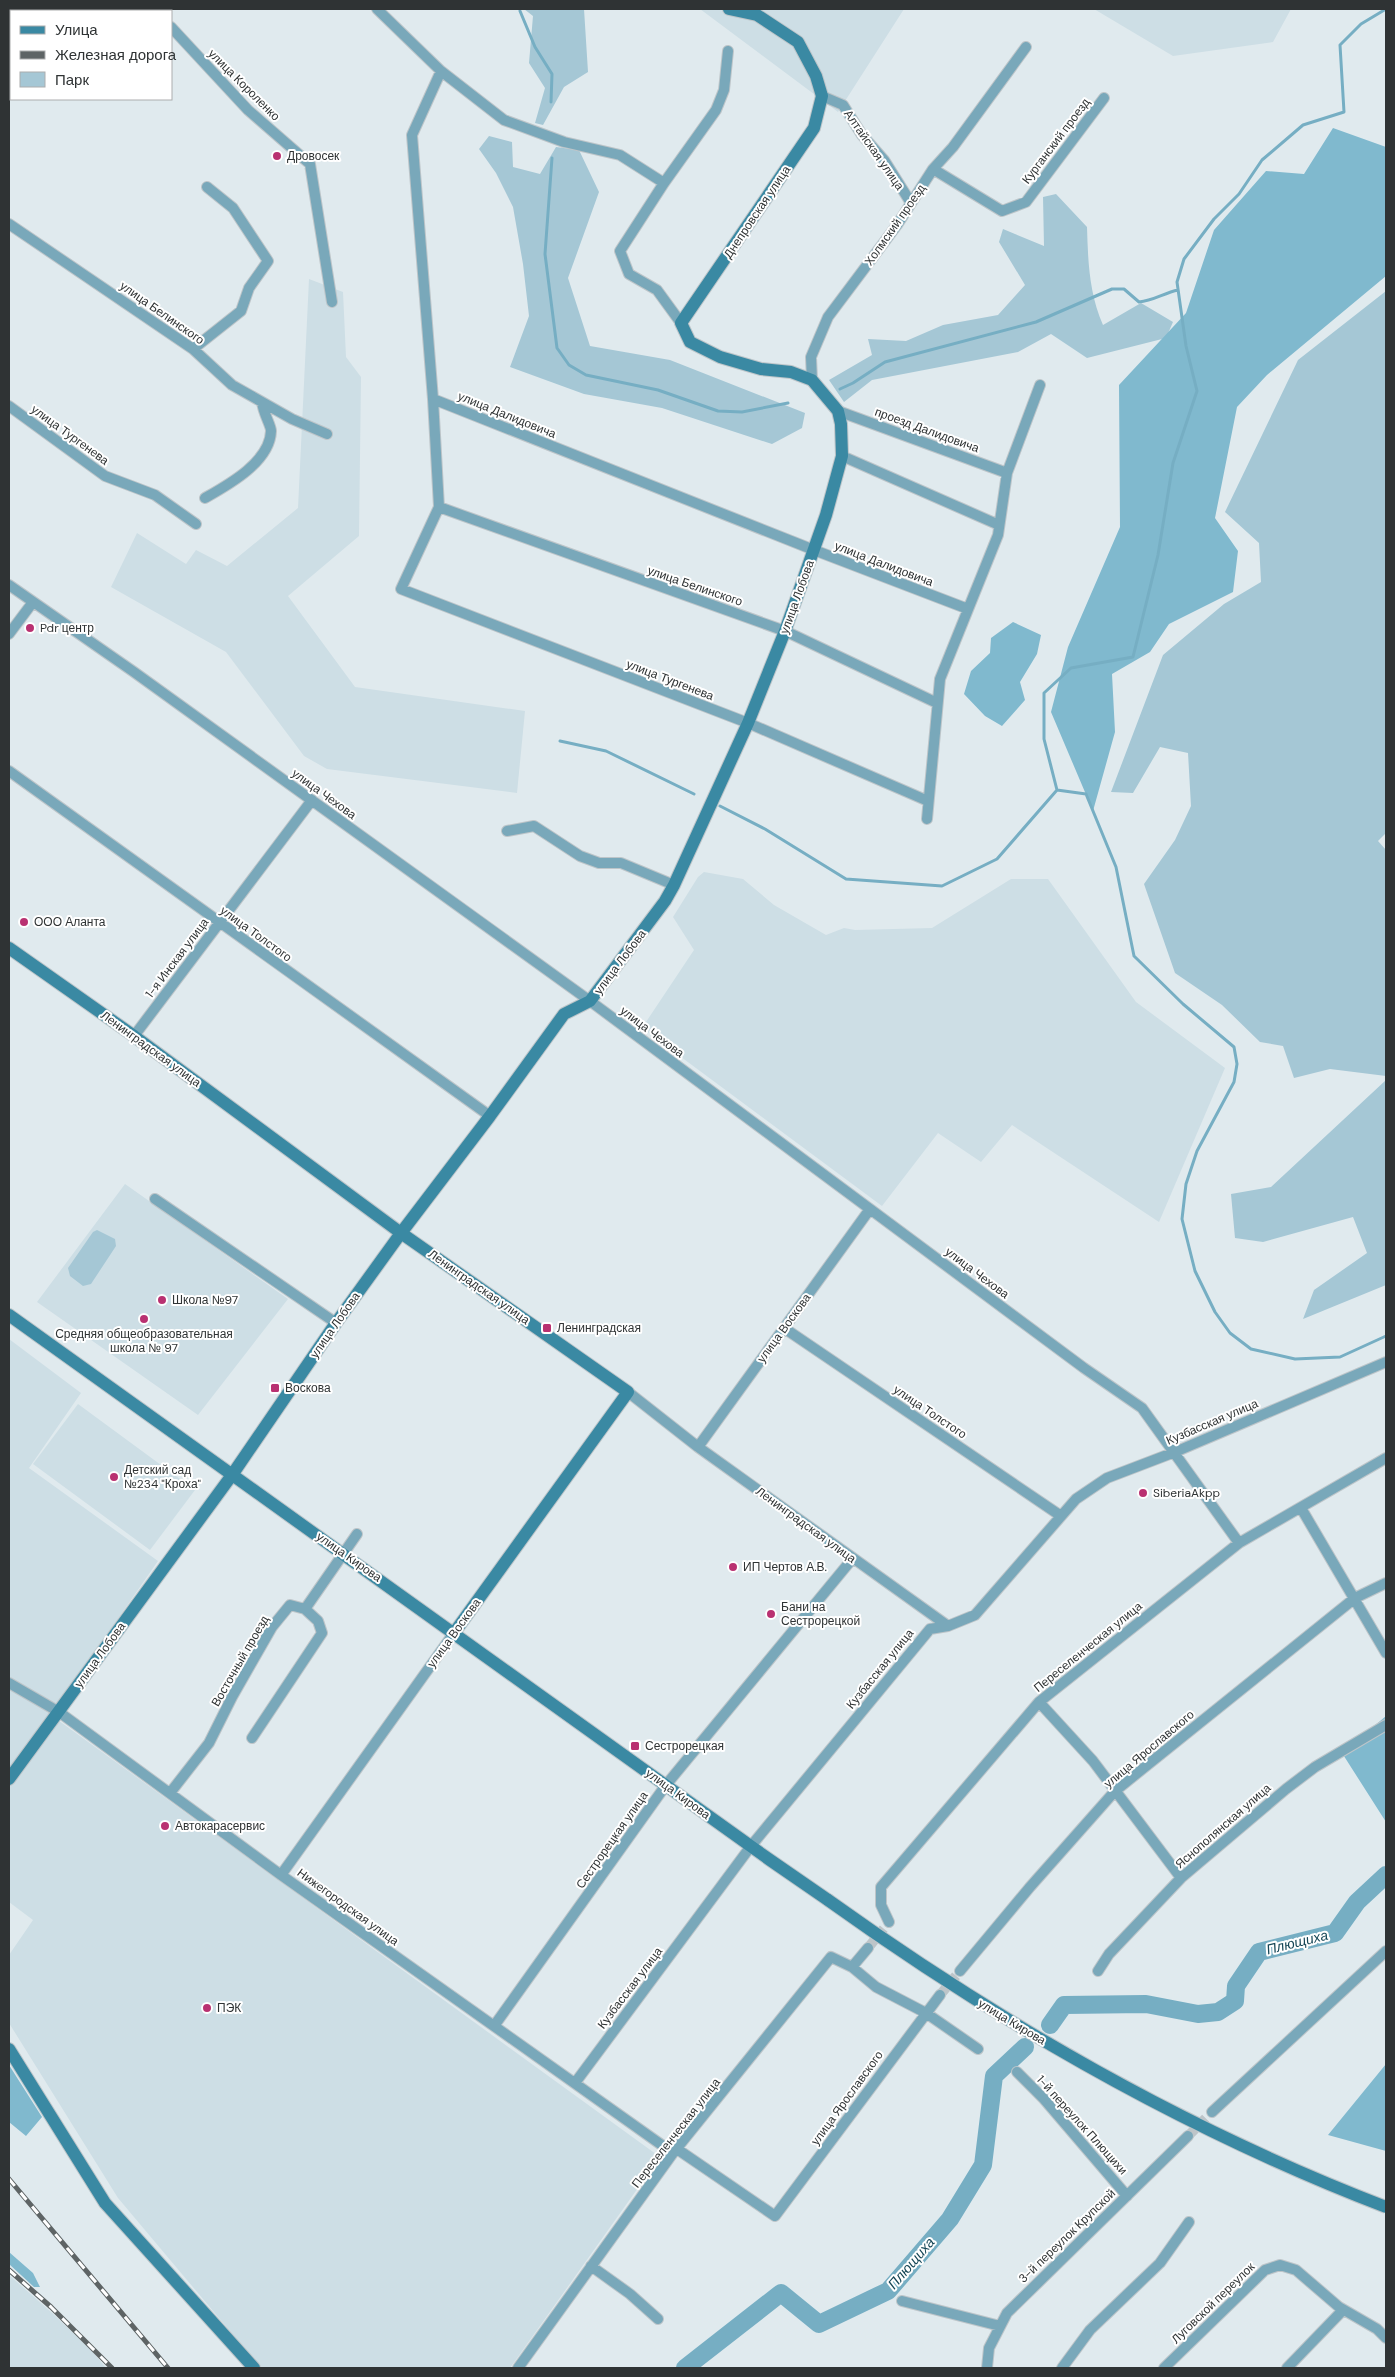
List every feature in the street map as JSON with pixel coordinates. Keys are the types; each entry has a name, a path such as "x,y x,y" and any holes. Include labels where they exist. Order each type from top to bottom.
{"street":[{"path":"377,9 441,71 504,120 564,142 620,154 664,183"},
{"path":"729,9 756,15 798,42 816,76 822,96"},
{"name":"улица Короленко","path":"172,28 248,110 310,164 332,302"},
{"name":"Холмский проезд","path":"812,380 811,357 828,317 897,225 934,169 953,147 1026,47"},
{"path":"728,51 724,90 716,110 664,183 620,251 629,274 657,290 681,323 690,342 720,358 761,369 791,372 812,380 838,410"},
{"path":"438,507 433,399 412,135 441,71"},
{"name":"Алтайская улица","path":"822,96 843,105 862,135 884,160 910,203"},
{"name":"Днепровская улица","path":"681,323 814,128 822,96"},
{"name":"Курганский проезд","path":"934,169 1002,211 1026,202 1104,98"},
{"path":"193,349 241,311 249,288 268,261 233,208 207,188"},
{"name":"улица Белинского","path":"9,224 193,349 232,385 292,419 327,434"},
{"path":"926,819 940,679 998,535 1007,473 1040,385"},
{"name":"улица Далидовича","path":"433,399 968,609"},
{"path":"205,498 239,478 257,460 269,443 272,429 263,413 262,402"},
{"name":"улица Тургенева","path":"9,406 105,476 156,495 196,524"},
{"name":"улица Лобова","path":"9,1779 232,1475 336,1323 401,1233 490,1116 564,1014 590,1001 665,901 748,723 785,631 814,550 826,515 842,456 841,424 838,410"},
{"name":"проезд Далидовича","path":"838,410 1007,473"},
{"path":"842,456 999,525"},
{"name":"улица Белинского","path":"438,507 785,631 937,703"},
{"name":"улица Тургенева","path":"438,507 401,589 748,723 928,801"},
{"name":"улица Чехова","path":"9,585 312,800 590,1001 1084,1368 1142,1408 1239,1543"},
{"path":"9,634 33,602"},
{"name":"улица Толстого","path":"9,771 490,1116"},
{"name":"1-я Инская улица","path":"134,1036 312,800"},
{"path":"508,831 534,826 580,856 599,863 621,863 674,885"},
{"name":"Ленинградская улица","path":"9,948 134,1036 401,1233 628,1392 698,1447 948,1626"},
{"path":"155,1198 336,1323"},
{"name":"улица Воскова","path":"698,1447 870,1209"},
{"name":"улица Кирова","path":"9,1315 750,1846 919,1964 1057,2049 1248,2147 1346,2192 1386,2207"},
{"name":"улица Толстого","path":"784,1328 1062,1516"},
{"name":"Кузбасская улица","path":"575,2083 750,1846 930,1629 948,1626 975,1615 1076,1499 1107,1478 1175,1452 1386,1362"},
{"name":"улица Воскова","path":"282,1875 628,1392"},
{"name":"Переселенческая улица","path":"889,1922 881,1905 881,1887 1039,1702 1239,1543 1386,1458"},
{"path":"1301,1508 1386,1654"},
{"path":"252,1738 322,1633 318,1621 305,1609 358,1534"},
{"name":"Сестрорецкая улица","path":"494,2026 666,1785 853,1558"},
{"name":"улица Ярославского","path":"960,1971 1030,1887 1116,1791 1355,1598 1386,1583"},
{"name":"Восточный проезд","path":"170,1793 209,1743 232,1697 272,1628 290,1605 305,1609"},
{"name":"Нижегородская улица","path":"9,1683 59,1712 282,1875 575,2083 775,2216"},
{"path":"1039,1702 1093,1761 1181,1878"},
{"name":"Яснополянская улица","path":"1098,1971 1109,1954 1181,1878 1286,1789 1315,1767 1386,1725"},
{"path":"868,1948 852,1967 876,1987 926,2013 978,2049"},
{"path":"1212,2112 1386,1951"},
{"name":"Переселенческая улица","path":"518,2368 675,2151 830,1957 852,1967"},
{"name":"улица Ярославского","path":"775,2216 940,1995"},
{"path":"9,2049 105,2203 254,2368"},
{"name":"1-й переулок Плющихи","path":"1016,2072 1044,2099 1127,2196"},
{"name":"3-й переулок Крупской","path":"987,2368 989,2348 1007,2313 1188,2136"},
{"path":"1062,2368 1090,2330 1160,2263 1189,2222"},
{"name":"Луговской переулок","path":"1164,2368 1265,2270 1275,2265 1285,2265 1300,2273 1343,2310"},
{"path":"591,2266 630,2294 658,2319"},
{"path":"902,2301 1000,2326"},
{"path":"1286,2368 1343,2310 1377,2329 1386,2338"}],"shaded area":[{"path":"700,9 904,9 838,112"},
{"path":"1094,9 1291,9 1273,42 1173,56"},
{"path":"1333,128 1386,147 1386,276 1267,375 1237,407 1215,518 1238,551 1233,592 1169,624 1150,652 1112,674 1115,732 1093,811 1051,712 1068,647 1120,527 1119,385 1186,313 1214,230 1266,171 1304,174"},
{"path":"309,279 343,292 346,357 361,377 359,536 288,596 355,687 525,711 517,793 327,769 304,756 226,652 111,587 137,533 186,564 196,550 227,566 298,508"},
{"path":"1013,622 1041,635 1037,654 1020,682 1025,700 1002,726 985,716 964,694 971,671 990,653 991,638"},
{"path":"704,872 743,879 774,905 826,935 844,928 855,930 932,928 1011,879 1048,879 1136,1002 1225,1068 1159,1222 1012,1125 981,1162 938,1133 882,1206 642,1028 694,950 673,917 698,877"},
{"name":"Школа №97","path":"125,1184 288,1299 198,1415 37,1302"},
{"path":"9,1339 81,1393 29,1468 158,1561 51,1715 660,2157 510,2368 261,2368 118,2198 9,2023 9,1955 33,1920 9,1902"},
{"name":"Детский сад №234 \"Кроха\"","path":"78,1404 195,1490 150,1550 33,1464"},
{"path":"1386,1716 1386,1822 1342,1753"},
{"path":"1386,2064 1386,2151 1328,2135"},
{"path":"9,2065 42,2117 26,2136 9,2122"},
{"path":"9,2252 33,2273 40,2287 34,2287 9,2264"},
{"path":"9,2275 92,2351 106,2368 9,2368"}],"green space":[{"path":"524,9 584,9 588,72 564,87 543,125 535,123 545,88 529,63 533,16"},
{"path":"489,136 512,142 513,167 540,174 556,147 579,150 599,192 568,278 590,346 670,360 805,413 802,428 772,444 662,408 584,394 510,367 529,316 523,264 513,207 496,173 479,149"},
{"path":"1056,194 1087,227 1092,289 1103,325 1141,303 1173,322 1166,338 1087,358 1051,334 1018,352 872,380 844,402 829,380 872,355 868,339 906,341 943,325 998,315 1025,285 999,242 1003,229 1044,246 1043,197"},
{"path":"1386,291 1386,833 1378,841 1386,850 1386,1076 1330,1069 1294,1078 1283,1046 1260,1042 1222,1005 1175,973 1144,884 1175,840 1191,806 1188,753 1160,747 1133,793 1111,792 1163,655 1224,604 1261,582 1259,543 1225,512 1298,360"},
{"path":"1386,1080 1386,1285 1303,1319 1314,1290 1367,1253 1353,1217 1263,1242 1235,1238 1231,1194 1271,1187"},
{"path":"97,1230 115,1239 116,1246 91,1284 83,1286 70,1276 68,1268 93,1232"}],"waterway":[{"path":"1386,9 1361,24 1340,45 1344,112 1303,125 1262,160 1239,194 1214,219 1184,259 1177,282 1186,346 1197,391 1173,463 1158,555 1133,657 1071,668 1044,693 1044,739 1057,790 1086,794 1116,867 1134,956 1183,1004 1234,1047 1237,1064 1234,1082 1197,1151 1186,1184 1182,1219 1195,1271 1215,1312 1230,1333 1251,1349 1295,1359 1340,1357 1386,1336"},
{"path":"520,11 535,47 552,74 551,102"},
{"path":"552,158 545,254 557,348 569,365 586,375 658,390 718,411 742,412 788,403"},
{"path":"840,389 853,383 885,362 1036,322 1112,289 1124,289 1139,302 1178,290"},
{"path":"560,741 606,751 694,794"},
{"path":"720,806 765,829 846,879 942,886 997,859 1057,790"},
{"name":"Плющиха","path":"1050,2025 1064,2005 1146,2004 1198,2014 1218,2012 1235,2001 1236,1986 1259,1952 1335,1933 1357,1902 1386,1875"},
{"name":"Плющиха","path":"685,2368 781,2293 819,2324 888,2291 950,2219 983,2165 994,2076 1025,2047"}],"tunnel":[{"path":"868,1948 889,1922"},
{"path":"940,1995 960,1971"},
{"path":"1188,2136 1212,2112"}],"railway":[{"path":"9,2179 168,2368"},
{"path":"9,2270 51,2307 112,2368"}],"place":[{"name":"Дровосек","path":"277,156"},
{"name":"Pdr центр","path":"30,628"},
{"name":"ООО Аланта","path":"24,922"},
{"name":"Школа №97","path":"162,1300"},
{"name":"Средняя общеобразовательная школа № 97","path":"144,1319"},
{"name":"Ленинградская","path":"547,1328"},
{"name":"Воскова","path":"275,1388"},
{"name":"Детский сад №234 \"Кроха\"","path":"114,1477"},
{"name":"SiberiaAkpp","path":"1143,1493"},
{"name":"ИП Чертов А.В.","path":"733,1567"},
{"name":"Бани на Сестрорецкой","path":"771,1614"},
{"name":"Сестрорецкая","path":"635,1746"},
{"name":"Автокарасервис","path":"165,1826"},
{"name":"ПЭК","path":"207,2008"}]}
